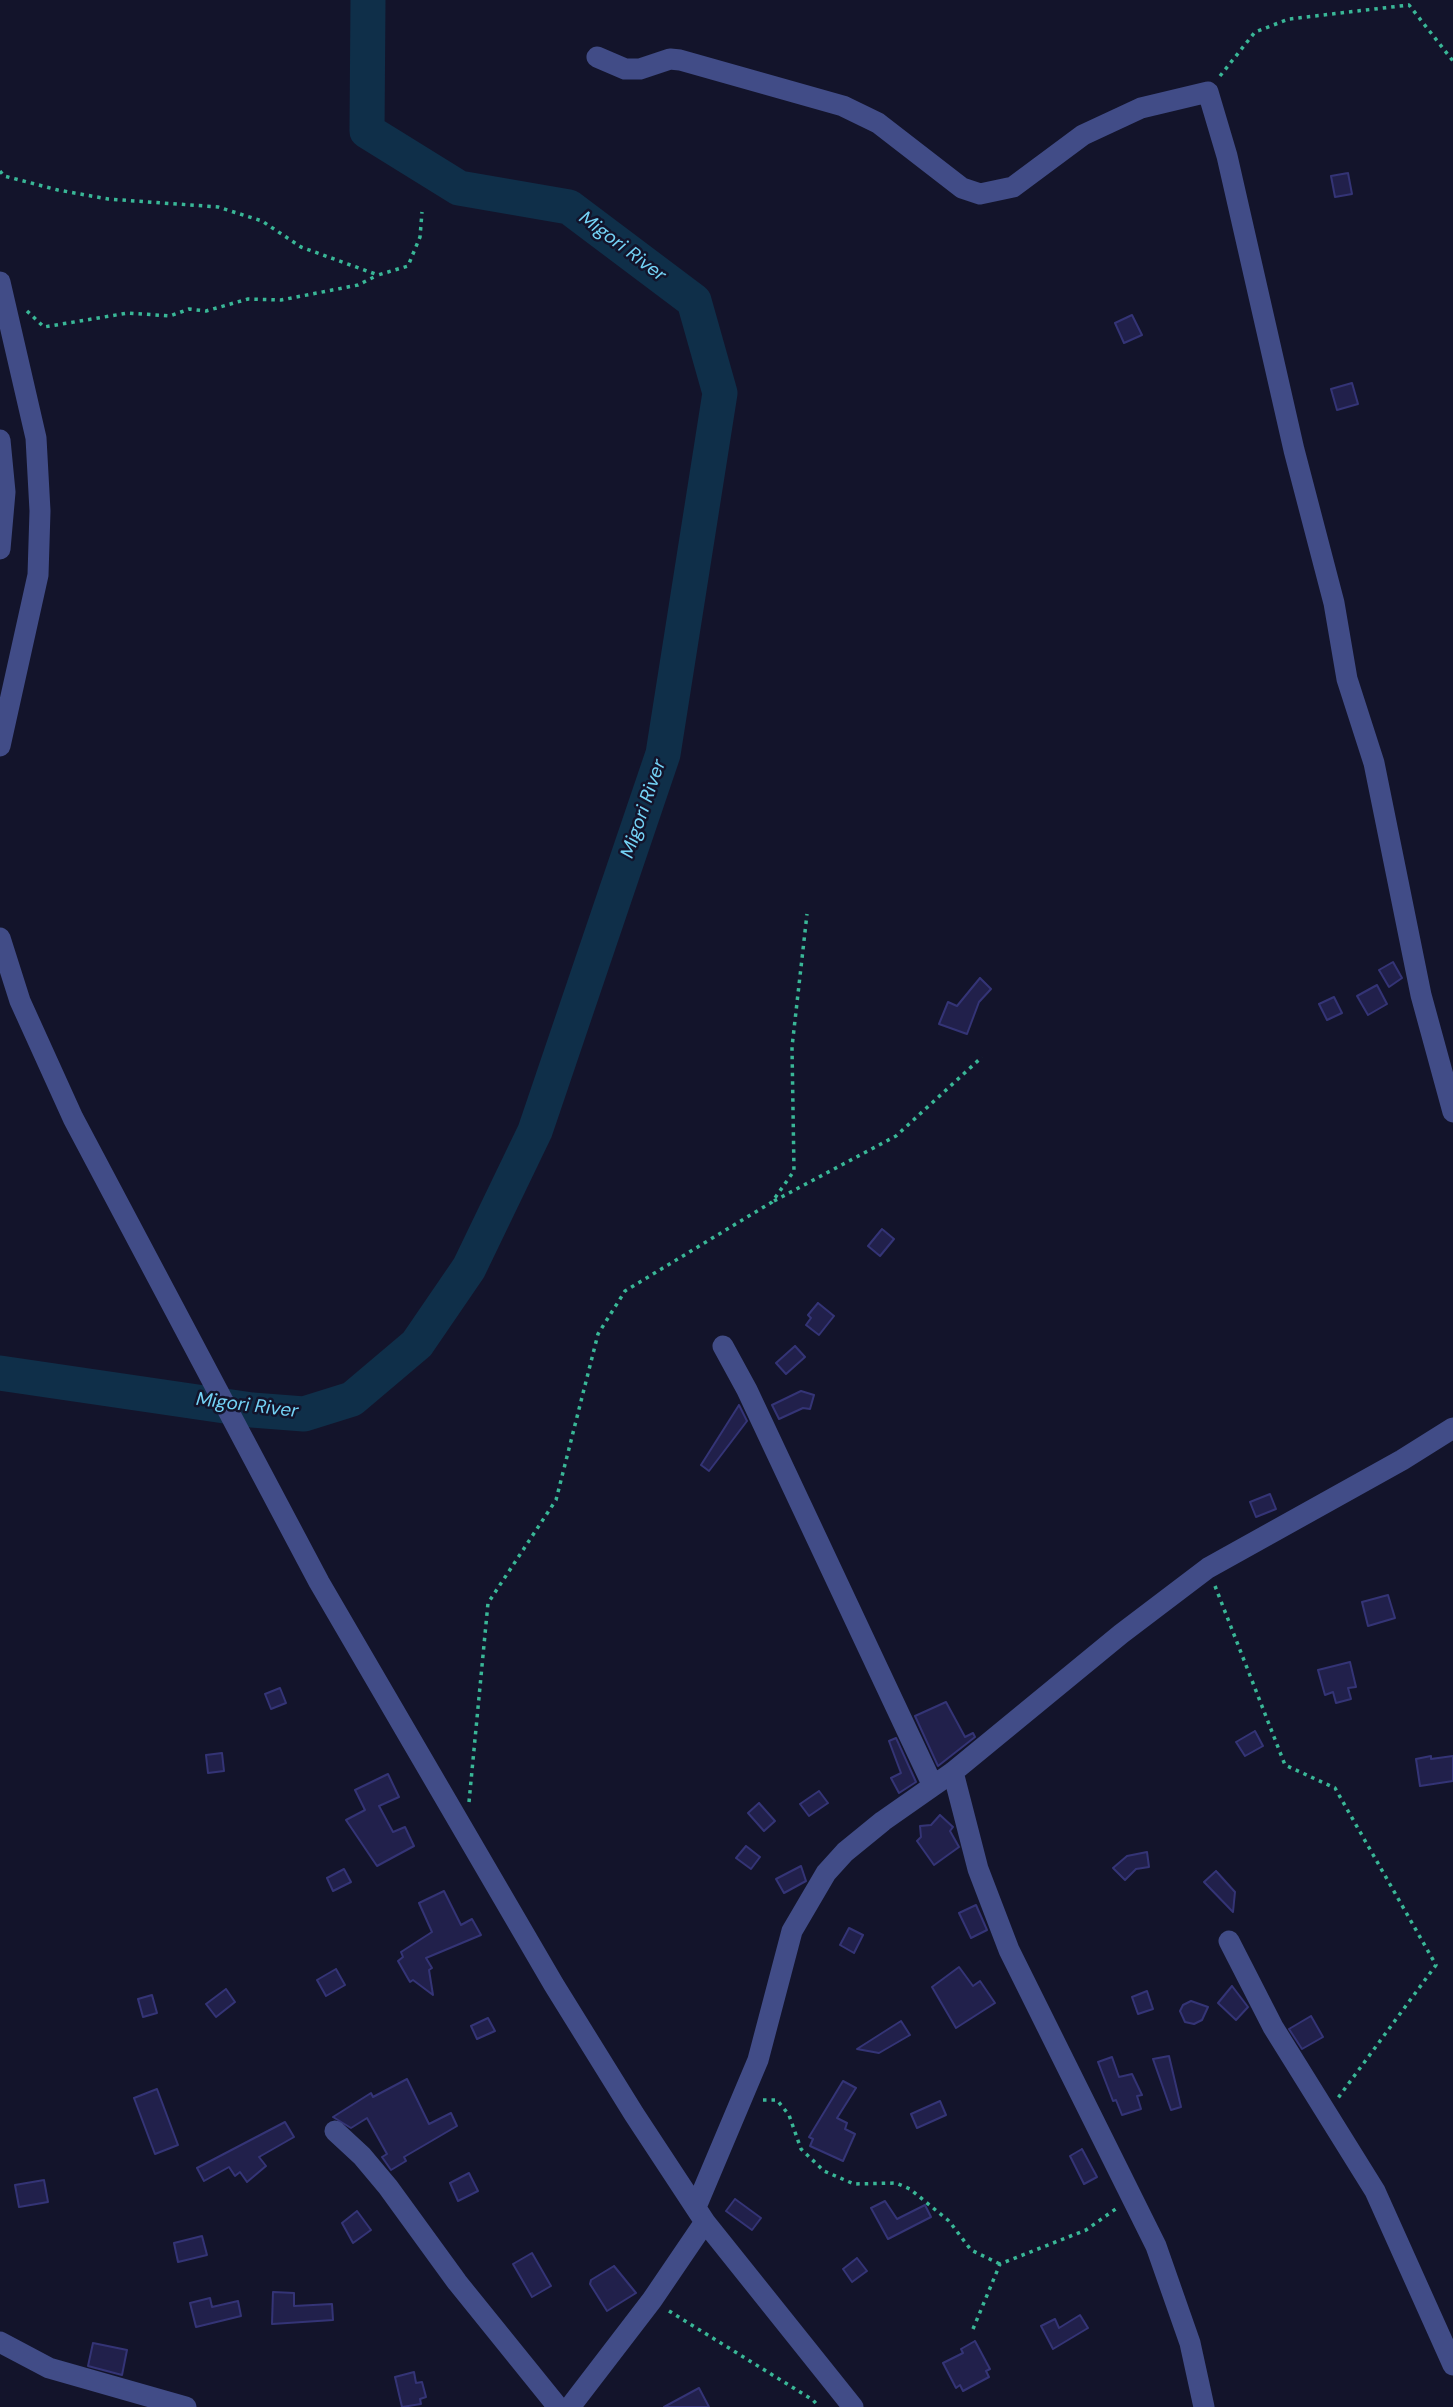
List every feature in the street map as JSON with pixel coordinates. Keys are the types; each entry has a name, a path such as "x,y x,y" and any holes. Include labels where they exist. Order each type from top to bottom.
{"street":[{"path":"597,57 625,69 640,69 670,59 680,60 843,106 878,123 962,188 980,194 1013,187 1083,135 1141,108 1208,92 1230,167 1294,450 1334,603 1347,679 1374,763 1415,970 1453,1112"},
{"path":"0,746 38,575 40,511 36,438 1,284"},
{"path":"0,440 5,492 0,548"},
{"path":"0,938 20,1000 73,1118 319,1582 554,1984 700,2214 853,2407"},
{"path":"723,1346 747,1390 933,1786"},
{"path":"570,2407 652,2300 700,2214 740,2101 758,2060 779,1986 783,1956 800,1913 826,1873 845,1852 953,1772 1121,1634 1208,1568 1402,1461 1453,1428"},
{"path":"953,1772 978,1868 1009,1950 1133,2196 1167,2274 1190,2343 1204,2407"},
{"path":"1229,1941 1273,2027 1375,2191 1453,2365"},
{"path":"335,2131 362,2156 388,2188 457,2282 558,2407"},
{"path":"0,2342 49,2368 186,2407"}],"path":[{"path":"1208,92 1255,32 1289,19 1409,5 1453,61"},
{"path":"0,171 4,176 108,199 218,207 262,221 302,247 378,275"},
{"path":"1,284 44,327 128,313 170,316 190,309 206,311 248,299 281,299 358,285 378,275 408,266 420,237 422,212"},
{"path":"772,1202 794,1171 792,1046 807,914"},
{"path":"467,1832 488,1603 556,1500 598,1334 625,1291 772,1202 896,1136 982,1057"},
{"path":"1208,1568 1285,1765 1335,1788 1436,1965 1326,2113"},
{"path":"740,2101 776,2100 789,2115 801,2149 824,2171 854,2184 896,2183 910,2189 949,2221 971,2249 1000,2264"},
{"path":"973,2329 1000,2264 1086,2230 1133,2196"},
{"path":"652,2300 813,2400 819,2407"}],"building":[{"path":"1348,173 1352,194 1335,197 1331,176"},
{"path":"1132,315 1142,335 1124,343 1115,323"},
{"path":"1352,383 1358,404 1337,410 1331,389"},
{"path":"1393,962 1402,978 1389,987 1379,970"},
{"path":"980,978 991,989 979,1002 967,1034 939,1024 948,1002 957,1006"},
{"path":"1377,985 1387,1004 1368,1015 1357,996"},
{"path":"1334,997 1342,1013 1327,1020 1319,1004"},
{"path":"882,1229 894,1239 880,1256 868,1246"},
{"path":"818,1303 834,1316 819,1335 806,1325 811,1318 808,1315"},
{"path":"795,1346 805,1357 786,1374 776,1363"},
{"path":"801,1391 814,1395 810,1409 803,1408 779,1419 772,1405"},
{"path":"739,1405 747,1421 709,1471 701,1465"},
{"path":"1270,1494 1276,1509 1256,1517 1250,1502"},
{"path":"1388,1595 1395,1618 1368,1626 1362,1602"},
{"path":"1350,1662 1356,1687 1348,1688 1351,1699 1336,1703 1333,1692 1325,1695 1318,1670"},
{"path":"280,1688 286,1703 271,1709 265,1694"},
{"path":"946,1702 965,1737 973,1733 975,1737 938,1766 915,1716"},
{"path":"1255,1731 1263,1746 1245,1756 1236,1742"},
{"path":"896,1738 916,1782 899,1793 891,1778 901,1773 889,1741"},
{"path":"222,1753 224,1771 208,1773 206,1755"},
{"path":"1431,1756 1431,1759 1453,1756 1453,1781 1420,1786 1416,1759"},
{"path":"388,1774 399,1797 379,1806 393,1832 405,1827 414,1846 377,1866 346,1820 365,1810 355,1790"},
{"path":"819,1791 828,1803 809,1816 800,1804"},
{"path":"759,1803 775,1821 764,1831 748,1813"},
{"path":"940,1815 953,1827 950,1831 959,1847 934,1865 917,1841 921,1837 920,1826 931,1825"},
{"path":"746,1846 760,1857 751,1869 736,1858"},
{"path":"1147,1852 1149,1867 1136,1869 1125,1880 1113,1868 1127,1856"},
{"path":"801,1866 806,1881 784,1893 776,1879"},
{"path":"344,1869 351,1882 333,1891 327,1878"},
{"path":"1216,1871 1235,1892 1233,1912 1204,1882"},
{"path":"444,1891 461,1925 472,1919 481,1935 426,1958 432,1968 429,1970 433,1995 413,1980 410,1982 398,1961 403,1957 401,1952 432,1932 419,1903"},
{"path":"976,1905 987,1930 971,1938 959,1913"},
{"path":"849,1928 863,1935 854,1953 840,1945"},
{"path":"959,1967 973,1986 980,1981 995,2003 956,2028 932,1987"},
{"path":"336,1969 345,1985 326,1996 317,1980"},
{"path":"1232,1986 1248,2007 1236,2020 1218,2003"},
{"path":"226,1989 235,2002 216,2017 206,2004"},
{"path":"1147,1991 1153,2009 1138,2014 1132,1997"},
{"path":"152,1995 157,2013 143,2017 138,1999"},
{"path":"1191,2001 1208,2007 1202,2020 1194,2024 1185,2022 1180,2011 1183,2005"},
{"path":"1311,2016 1323,2037 1302,2049 1289,2029"},
{"path":"488,2018 495,2031 477,2039 471,2026"},
{"path":"901,2021 910,2035 879,2053 857,2049"},
{"path":"1169,2056 1181,2107 1171,2110 1153,2059"},
{"path":"1112,2057 1119,2077 1132,2074 1142,2095 1137,2096 1141,2109 1122,2115 1116,2100 1113,2101 1098,2062"},
{"path":"407,2079 429,2124 451,2113 457,2126 404,2157 406,2161 391,2170 382,2157 387,2154 367,2118 351,2128 333,2117 371,2093 373,2097"},
{"path":"843,2081 856,2088 837,2118 847,2123 845,2129 855,2134 843,2161 810,2146 813,2139 809,2137"},
{"path":"157,2089 178,2145 155,2154 134,2098"},
{"path":"940,2101 946,2115 917,2128 911,2114"},
{"path":"285,2122 294,2137 259,2157 266,2166 247,2182 240,2172 235,2176 229,2167 204,2181 197,2168"},
{"path":"1082,2149 1097,2177 1084,2184 1070,2156"},
{"path":"469,2173 478,2191 458,2201 450,2183"},
{"path":"44,2180 48,2202 19,2207 15,2185"},
{"path":"735,2199 761,2218 752,2230 726,2211"},
{"path":"885,2201 897,2219 925,2205 931,2217 888,2239 871,2208"},
{"path":"357,2211 371,2230 353,2243 342,2223"},
{"path":"202,2236 207,2255 178,2262 174,2243"},
{"path":"532,2253 551,2286 532,2297 513,2264"},
{"path":"857,2258 867,2271 852,2282 843,2269"},
{"path":"614,2266 636,2293 607,2311 590,2284 591,2280"},
{"path":"273,2292 294,2293 294,2306 332,2304 333,2320 272,2324"},
{"path":"210,2298 212,2307 238,2301 241,2316 196,2327 190,2303"},
{"path":"1080,2315 1088,2328 1053,2349 1041,2326 1055,2319 1059,2328"},
{"path":"975,2341 990,2369 986,2371 989,2377 963,2391 960,2385 956,2388 943,2363 963,2353 961,2349"},
{"path":"93,2343 127,2350 122,2375 88,2366"},
{"path":"414,2372 416,2383 422,2382 426,2397 420,2399 421,2404 402,2407 395,2377"},
{"path":"699,2388 709,2407 664,2407"}],"waterway":[{"name":"Migori River","path":"0,1373 252,1410 304,1414 352,1399 417,1344 469,1268 535,1131 663,754 720,393 694,301 569,207 459,188 367,131 368,0"}]}
